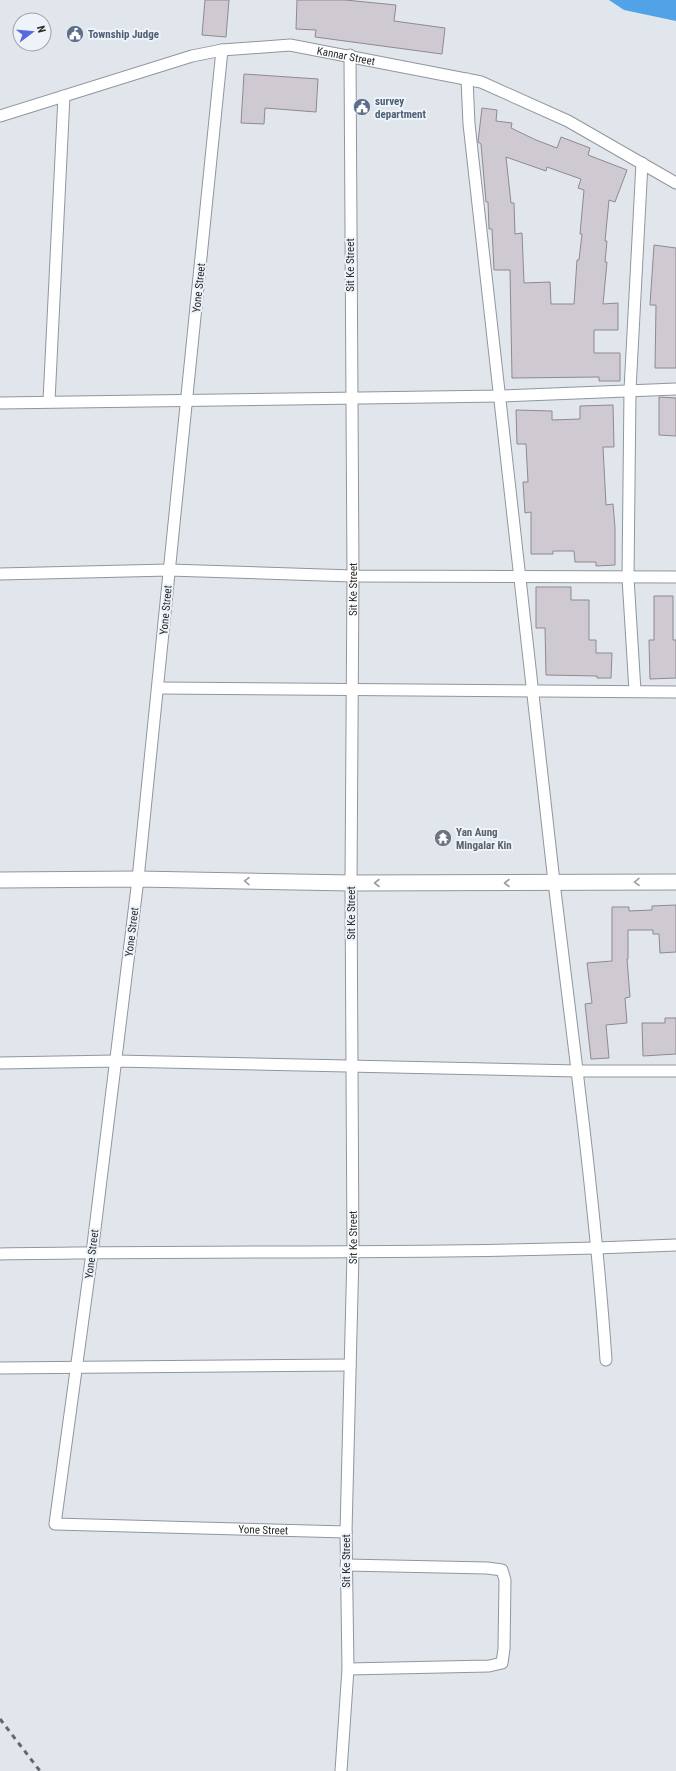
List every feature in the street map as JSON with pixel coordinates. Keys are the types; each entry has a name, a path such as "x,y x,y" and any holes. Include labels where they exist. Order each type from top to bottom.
{"street":[{"name":"Kannar Street","path":"0,116 192,56 222,50 290,46 350,55 481,82 568,121 676,183"},
{"name":"Yone Street","path":"222,50 159,688 138,880 92,1253 56,1524 346,1532"},
{"name":"Sit Ke Street","path":"341,1771 348,1669 346,1532 352,1253 351,883 353,576 350,55"},
{"path":"467,79 470,124 554,883 578,1071 598,1249 606,1360"},
{"path":"49,401 64,96"},
{"path":"635,691 628,578 630,390 642,163"},
{"path":"0,403 49,401 187,401 501,396 676,389"},
{"path":"0,574 170,570 353,576 676,577"},
{"path":"159,688 676,692"},
{"path":"0,880 351,883 676,882"},
{"path":"0,1063 116,1060 578,1071 676,1071"},
{"path":"0,1254 352,1253 598,1249 676,1245"},
{"path":"0,1368 350,1365"},
{"path":"346,1565 487,1568 502,1570 505,1580 504,1650 502,1663 489,1666 348,1669"}],"water":[{"path":"609,0 676,0 676,21 624,10"}],"building":[{"path":"205,0 229,0 226,37 202,35"},
{"path":"297,0 345,0 396,5 394,21 445,28 442,54 315,37 316,30 296,29"},
{"path":"244,74 318,79 316,112 265,108 264,124 241,123"},
{"path":"482,108 497,110 496,121 512,123 511,128 536,140 557,148 561,137 590,148 588,155 627,170 615,202 609,200 605,241 607,241 605,262 607,262 603,304 618,303 618,330 594,330 594,353 620,353 620,381 599,381 599,377 512,378 510,270 494,270 492,229 489,229 488,202 486,202 481,144 478,142","holes":["506,157 546,171 547,167 581,179 578,188 584,190 580,234 582,234 579,260 577,260 574,304 551,304 550,282 524,283 522,233 515,234 514,203 511,203"]},
{"path":"654,245 676,248 676,368 655,368 656,305 650,305"},
{"path":"659,397 676,398 676,436 659,435"},
{"path":"613,405 614,447 603,447 606,505 613,504 615,528 615,565 596,566 596,562 575,562 574,551 553,551 553,554 531,554 531,512 525,513 523,482 528,482 526,444 517,444 516,410 552,411 552,420 580,419 580,406"},
{"path":"536,587 571,587 571,600 589,600 589,640 596,640 596,653 612,653 611,678 597,678 597,676 546,675 545,628 536,628"},
{"path":"654,596 673,596 673,640 676,640 676,678 650,679 649,640 654,640"},
{"path":"676,905 676,952 660,953 659,934 653,934 653,930 628,930 627,959 630,997 625,998 627,1023 606,1025 609,1058 591,1059 585,1004 592,1003 587,963 612,961 612,907 629,907 629,911 652,910 652,906"},
{"path":"665,1018 676,1018 676,1054 643,1056 642,1023 665,1023"}],"railway":[{"path":"0,1719 40,1771"}],"place":[{"name":"Township Judge","path":"75,34"},
{"name":"survey department","path":"362,107"},
{"name":"Yan Aung Mingalar Kin","path":"443,838"}]}
